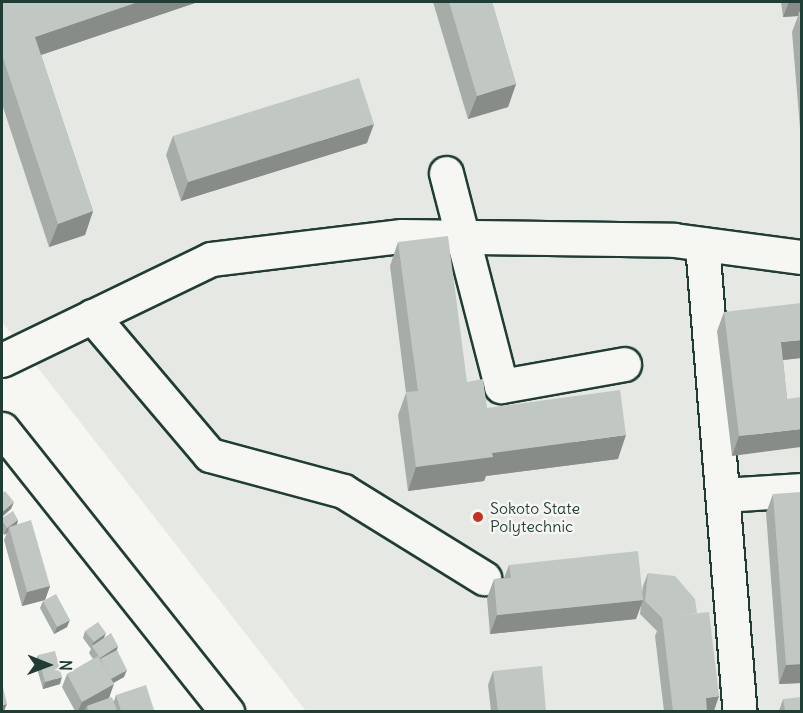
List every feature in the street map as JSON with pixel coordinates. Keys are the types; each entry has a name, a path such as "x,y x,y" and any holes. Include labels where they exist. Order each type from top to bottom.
{"street":[{"path":"446,173 501,386 624,364"},
{"path":"2,360 212,259 402,236 702,243 801,257"},
{"path":"702,243 740,711"},
{"path":"92,316 210,455 343,491 484,578"},
{"path":"2,429 227,711"},
{"path":"723,495 801,490"}],"shaded area":[{"name":"Sokoto State Polytechnic","path":"2,2 801,2 801,711 306,711 2,322"}],"building":[{"path":"2,2 138,2 35,37 93,211 58,224 2,55"},
{"path":"449,2 492,2 516,84 477,96"},
{"path":"799,12 801,12 801,40"},
{"path":"359,78 374,124 188,182 173,136"},
{"path":"448,236 467,382 483,379 487,408 620,390 626,435 492,453 493,457 416,467 406,392 418,391 398,242"},
{"path":"801,303 801,340 781,342 787,399 801,397 801,429 739,436 724,312"},
{"path":"5,491 14,502 2,512 2,493"},
{"path":"801,492 801,664 786,665 773,494"},
{"path":"13,511 18,520 7,528 2,518"},
{"path":"31,520 50,586 27,592 9,527"},
{"path":"638,551 643,600 497,615 494,579 511,578 509,565"},
{"path":"648,573 675,576 695,599 697,613 662,618 645,601"},
{"path":"56,594 70,620 57,627 43,601"},
{"path":"709,612 719,696 706,698 707,711 673,711 662,617"},
{"path":"98,622 106,633 94,642 85,631"},
{"path":"111,633 118,646 100,658 92,646"},
{"path":"117,650 127,670 111,679 100,659"},
{"path":"55,651 62,677 45,682 38,655"},
{"path":"98,656 114,684 82,702 67,674"},
{"path":"542,666 546,711 498,711 493,671"},
{"path":"2,683 7,704 2,705"},
{"path":"146,685 154,710 121,711 116,695"},
{"path":"112,697 117,711 89,711 87,706"},
{"path":"801,697 801,711 785,711 783,699"}],"place":[{"name":"Sokoto State Polytechnic","path":"478,517"}]}
